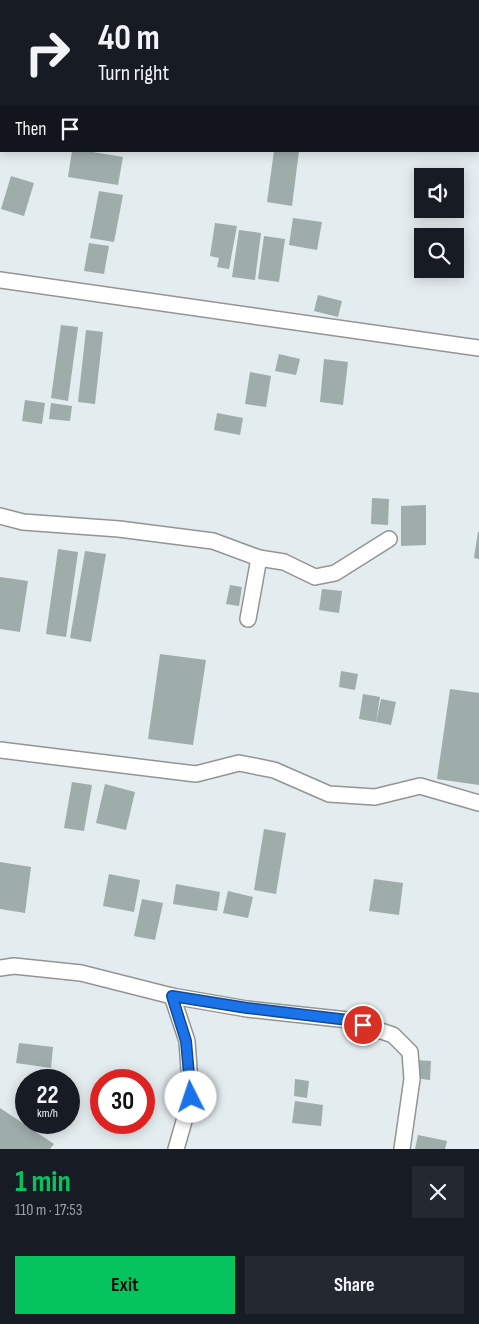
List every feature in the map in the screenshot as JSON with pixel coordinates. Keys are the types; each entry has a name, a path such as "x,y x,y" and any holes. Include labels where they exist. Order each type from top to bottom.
{"street":[{"path":"0,280 479,348"},
{"path":"0,516 23,522 119,529 213,541 259,558 284,562 315,576 327,576 389,539"},
{"path":"248,620 259,558"},
{"path":"0,750 196,774 239,763 274,770 329,794 375,797 420,786 479,803"},
{"path":"0,968 14,966 81,973 172,996 247,1008 348,1020 393,1035 410,1052 412,1079 402,1149"},
{"path":"172,996 186,1041 191,1097 176,1149"}],"building":[{"path":"72,152 93,152 123,157 118,185 68,177"},
{"path":"274,152 299,152 292,206 267,202"},
{"path":"11,176 34,183 24,216 1,209"},
{"path":"99,191 123,195 114,242 90,238"},
{"path":"293,218 322,222 317,250 289,245"},
{"path":"215,223 237,226 229,269 217,267 219,258 210,256"},
{"path":"239,230 261,233 255,280 232,277"},
{"path":"264,236 285,239 279,282 258,279"},
{"path":"89,243 109,246 104,274 84,271"},
{"path":"318,295 342,301 338,317 314,311"},
{"path":"61,325 78,327 68,401 51,398"},
{"path":"86,330 103,332 95,404 78,402"},
{"path":"279,354 300,359 296,375 275,371"},
{"path":"324,359 348,362 343,405 320,402"},
{"path":"250,372 271,376 266,407 245,404"},
{"path":"25,400 45,403 42,424 22,421"},
{"path":"51,403 72,406 70,421 49,419"},
{"path":"217,413 243,418 240,435 214,430"},
{"path":"372,498 389,499 388,525 371,524"},
{"path":"426,505 426,545 401,546 401,506"},
{"path":"479,532 479,559 474,558"},
{"path":"58,549 78,552 66,637 46,634"},
{"path":"85,551 106,554 91,642 70,638"},
{"path":"0,577 28,581 20,632 0,629"},
{"path":"230,585 242,587 239,606 226,604"},
{"path":"322,589 342,591 339,613 319,610"},
{"path":"160,654 206,660 193,745 148,739"},
{"path":"341,671 358,674 355,690 339,687"},
{"path":"450,689 479,693 479,785 437,779"},
{"path":"363,694 380,697 376,722 359,719"},
{"path":"381,699 396,702 391,725 376,722"},
{"path":"72,782 92,785 84,831 64,828"},
{"path":"105,784 135,792 126,830 96,823"},
{"path":"264,829 286,833 276,894 254,890"},
{"path":"0,862 31,867 25,913 0,909"},
{"path":"109,874 140,880 134,912 103,906"},
{"path":"374,879 403,883 399,915 369,911"},
{"path":"176,884 220,892 217,911 173,904"},
{"path":"228,891 253,897 248,918 223,913"},
{"path":"142,899 163,903 155,940 134,936"},
{"path":"19,1043 53,1047 51,1068 16,1063"},
{"path":"416,1060 431,1061 430,1080 414,1078"},
{"path":"295,1079 309,1081 307,1098 294,1096"},
{"path":"295,1101 323,1105 321,1126 292,1123"},
{"path":"0,1108 15,1118 15,1134 39,1134 54,1144 50,1149 0,1149"},
{"path":"418,1135 447,1141 445,1149 415,1149"}],"route":[{"path":"191,1097 186,1041 172,996 247,1008 348,1020 363,1025"}]}
